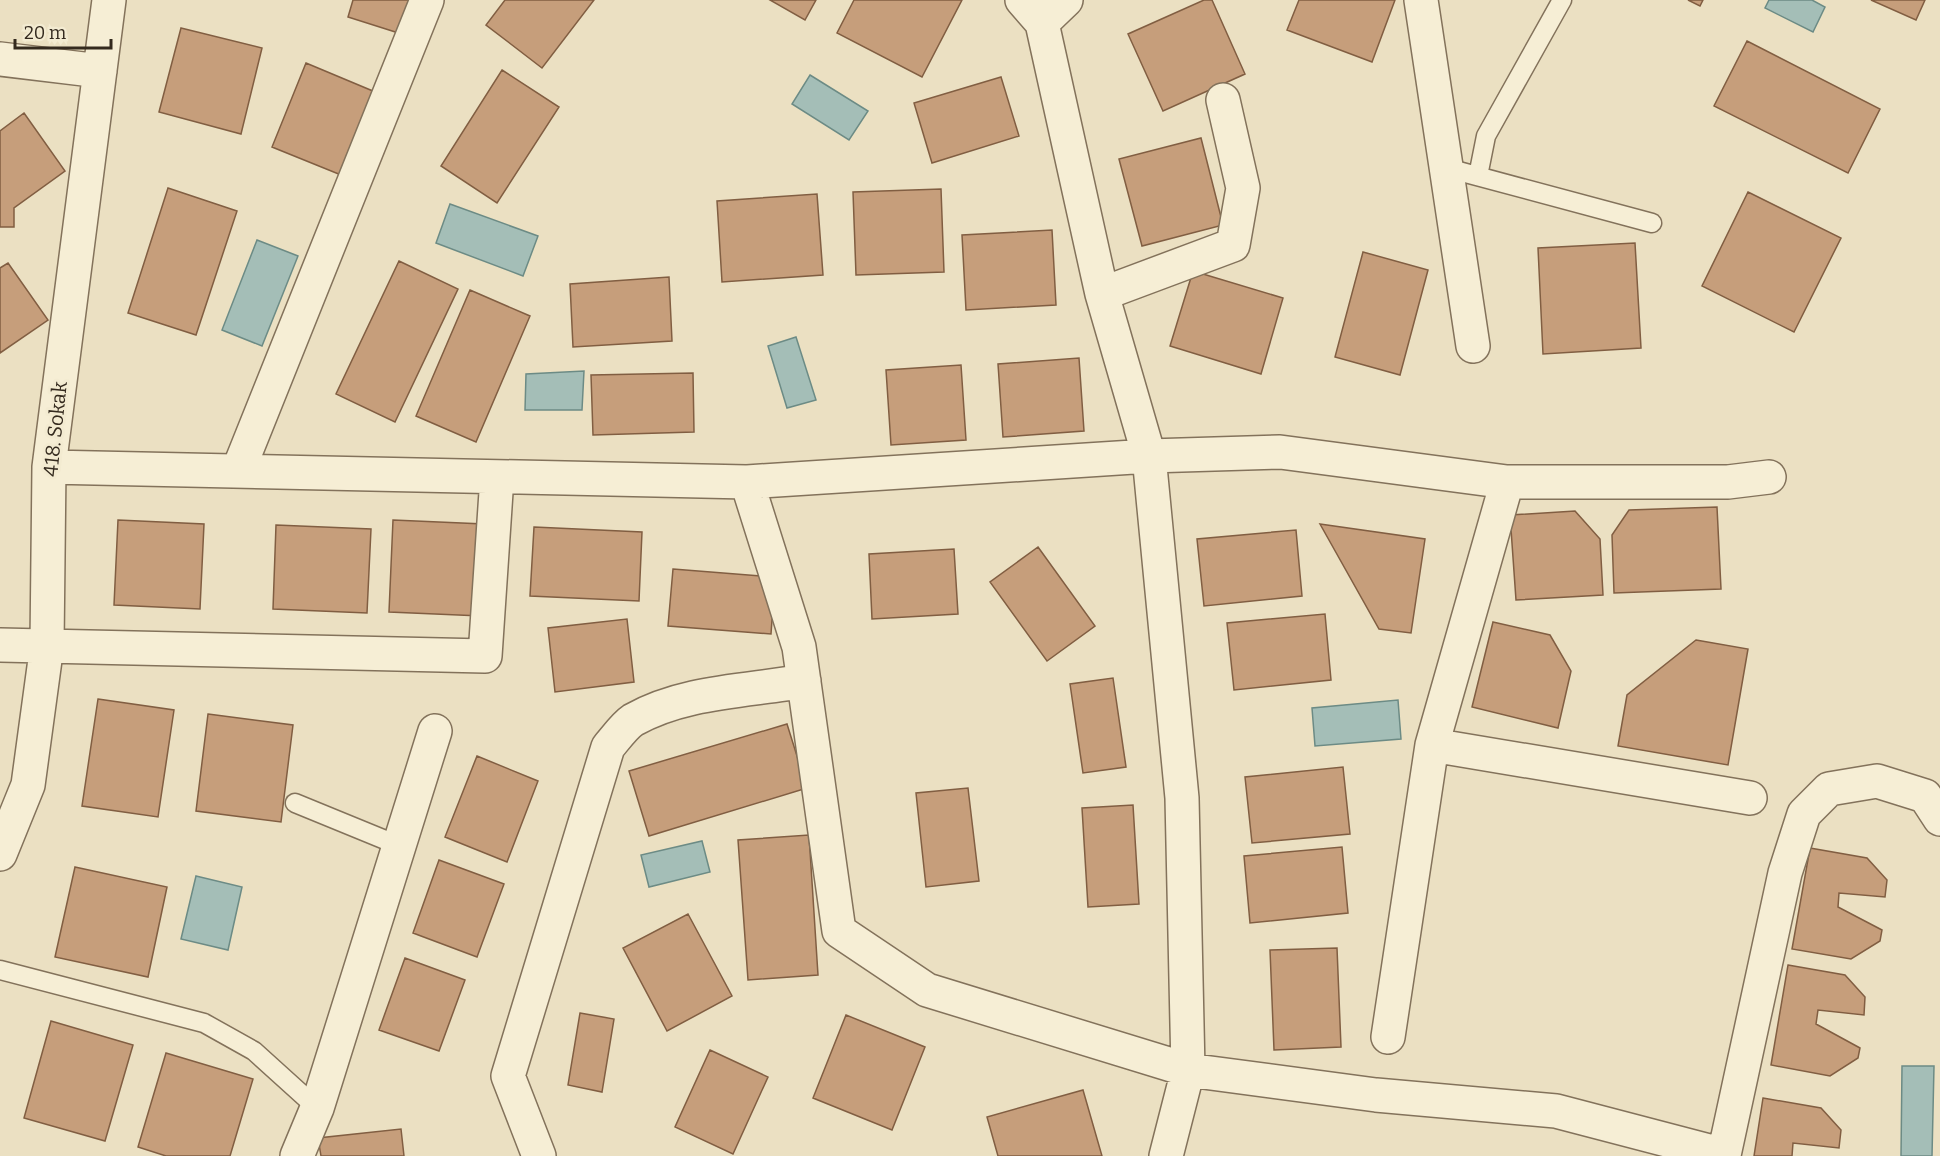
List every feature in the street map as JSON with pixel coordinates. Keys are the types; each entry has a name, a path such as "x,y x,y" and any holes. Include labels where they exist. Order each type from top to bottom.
{"street":[{"name":"418. Sokak","path":"0,854 28,785 47,645 49,467 110,0"},
{"path":"238,471 428,0"},
{"path":"1066,0 1032,11 1102,294 1149,456 1182,798 1188,1070 1166,1156"},
{"path":"1421,0 1463,172 1473,346"},
{"path":"0,59 100,71"},
{"path":"1102,294 1233,245 1243,188 1223,100"},
{"path":"49,467 747,482 1149,456 1280,452 1508,482 1728,482 1769,477"},
{"path":"0,645 485,656 497,477"},
{"path":"747,482 799,647 839,931 927,990 1188,1070 1376,1095 1556,1111 1724,1155 1785,873 1804,814 1829,789 1877,781 1925,796 1940,819"},
{"path":"1388,1037 1432,745 1508,482"},
{"path":"538,1156 508,1076 608,747 632,721 672,705 724,692 804,681"},
{"path":"297,1156 317,1108 435,731"},
{"path":"1432,745 1750,798"}],"lane":[{"path":"1562,0 1486,136 1463,172 1652,223"},
{"path":"295,803 400,846"},
{"path":"0,970 204,1023 255,1051 317,1108"}],"water":[{"path":"1769,0 1812,0 1825,7 1813,32 1765,8"},
{"path":"810,75 868,111 849,140 792,104"},
{"path":"450,204 538,236 523,276 436,243"},
{"path":"257,240 298,256 262,346 222,330"},
{"path":"796,337 816,400 787,408 768,346"},
{"path":"584,371 582,410 525,410 526,374"},
{"path":"1398,700 1401,739 1315,746 1312,708"},
{"path":"702,841 710,872 649,887 641,855"},
{"path":"196,876 242,887 228,950 181,939"},
{"path":"1902,1066 1934,1066 1932,1156 1901,1156"}],"building":[{"path":"353,0 419,0 408,36 348,17"},
{"path":"505,0 594,0 542,68 486,25"},
{"path":"770,0 816,0 805,20"},
{"path":"854,0 962,0 922,77 837,33"},
{"path":"1204,0 1212,0 1245,74 1163,111 1128,34"},
{"path":"1299,0 1395,0 1372,62 1287,30"},
{"path":"1688,0 1703,0 1700,6"},
{"path":"1871,0 1925,0 1916,20"},
{"path":"181,28 262,48 241,134 159,112"},
{"path":"1747,41 1880,109 1848,173 1714,106"},
{"path":"306,63 380,94 346,177 272,147"},
{"path":"502,70 559,107 497,203 441,166"},
{"path":"1001,77 1019,136 932,163 914,103"},
{"path":"24,113 65,171 14,208 14,227 0,227 0,131"},
{"path":"1201,138 1223,225 1142,246 1119,159"},
{"path":"168,188 237,211 196,335 128,313"},
{"path":"941,189 944,272 856,275 853,192"},
{"path":"1748,192 1841,238 1794,332 1702,286"},
{"path":"817,194 823,275 722,282 717,201"},
{"path":"1052,230 1056,305 966,310 962,235"},
{"path":"1635,243 1641,348 1543,354 1538,248"},
{"path":"1363,252 1428,270 1400,375 1335,357"},
{"path":"399,261 458,289 395,422 336,394"},
{"path":"8,263 48,320 0,353 0,268"},
{"path":"1193,271 1283,298 1261,374 1170,346"},
{"path":"669,277 672,341 573,347 570,284"},
{"path":"470,290 530,316 476,442 416,416"},
{"path":"1079,358 1084,431 1003,437 998,364"},
{"path":"961,365 966,440 891,445 886,370"},
{"path":"693,373 694,432 593,435 591,375"},
{"path":"1717,507 1721,589 1614,593 1612,535 1629,510"},
{"path":"1575,511 1600,539 1603,595 1516,600 1510,515"},
{"path":"118,520 204,524 200,609 114,605"},
{"path":"393,520 484,524 481,616 389,612"},
{"path":"1320,524 1425,539 1411,633 1379,629"},
{"path":"276,525 371,529 367,613 273,609"},
{"path":"534,527 642,532 639,601 530,596"},
{"path":"1296,530 1302,596 1204,606 1197,539"},
{"path":"1038,547 1095,626 1047,661 990,582"},
{"path":"954,549 958,614 872,619 869,554"},
{"path":"673,569 775,577 771,634 668,626"},
{"path":"1325,614 1331,680 1234,690 1227,623"},
{"path":"627,619 634,682 555,692 548,628"},
{"path":"1493,622 1550,635 1571,671 1558,728 1472,707"},
{"path":"1696,640 1748,649 1728,765 1618,746 1627,695"},
{"path":"1113,678 1126,767 1083,773 1070,684"},
{"path":"98,699 174,710 158,817 82,806"},
{"path":"208,714 293,725 281,822 196,811"},
{"path":"787,724 807,788 649,836 629,771"},
{"path":"477,756 538,781 507,862 445,837"},
{"path":"1343,767 1350,834 1252,843 1245,777"},
{"path":"968,788 979,881 926,887 916,793"},
{"path":"1133,805 1139,904 1088,907 1082,808"},
{"path":"809,835 818,975 748,980 738,840"},
{"path":"1342,847 1348,913 1250,923 1244,856"},
{"path":"1810,848 1867,858 1887,880 1885,897 1839,893 1838,907 1882,930 1880,941 1851,959 1792,949"},
{"path":"439,860 504,884 477,957 413,933"},
{"path":"75,867 167,887 148,977 55,957"},
{"path":"688,914 732,996 667,1031 623,948"},
{"path":"1337,948 1341,1047 1274,1050 1270,950"},
{"path":"405,958 465,980 439,1051 379,1030"},
{"path":"1788,965 1845,975 1865,997 1864,1015 1818,1010 1816,1024 1860,1048 1858,1058 1830,1076 1771,1065"},
{"path":"580,1013 614,1019 602,1092 568,1085"},
{"path":"846,1015 925,1047 892,1130 813,1098"},
{"path":"51,1021 133,1045 105,1141 24,1118"},
{"path":"710,1050 768,1077 733,1154 675,1127"},
{"path":"166,1053 253,1079 230,1156 166,1156 138,1147"},
{"path":"1083,1090 1102,1156 998,1156 987,1117"},
{"path":"1763,1098 1821,1108 1841,1130 1839,1148 1793,1143 1792,1156 1754,1156"},
{"path":"401,1129 404,1156 321,1156 318,1138"}]}
